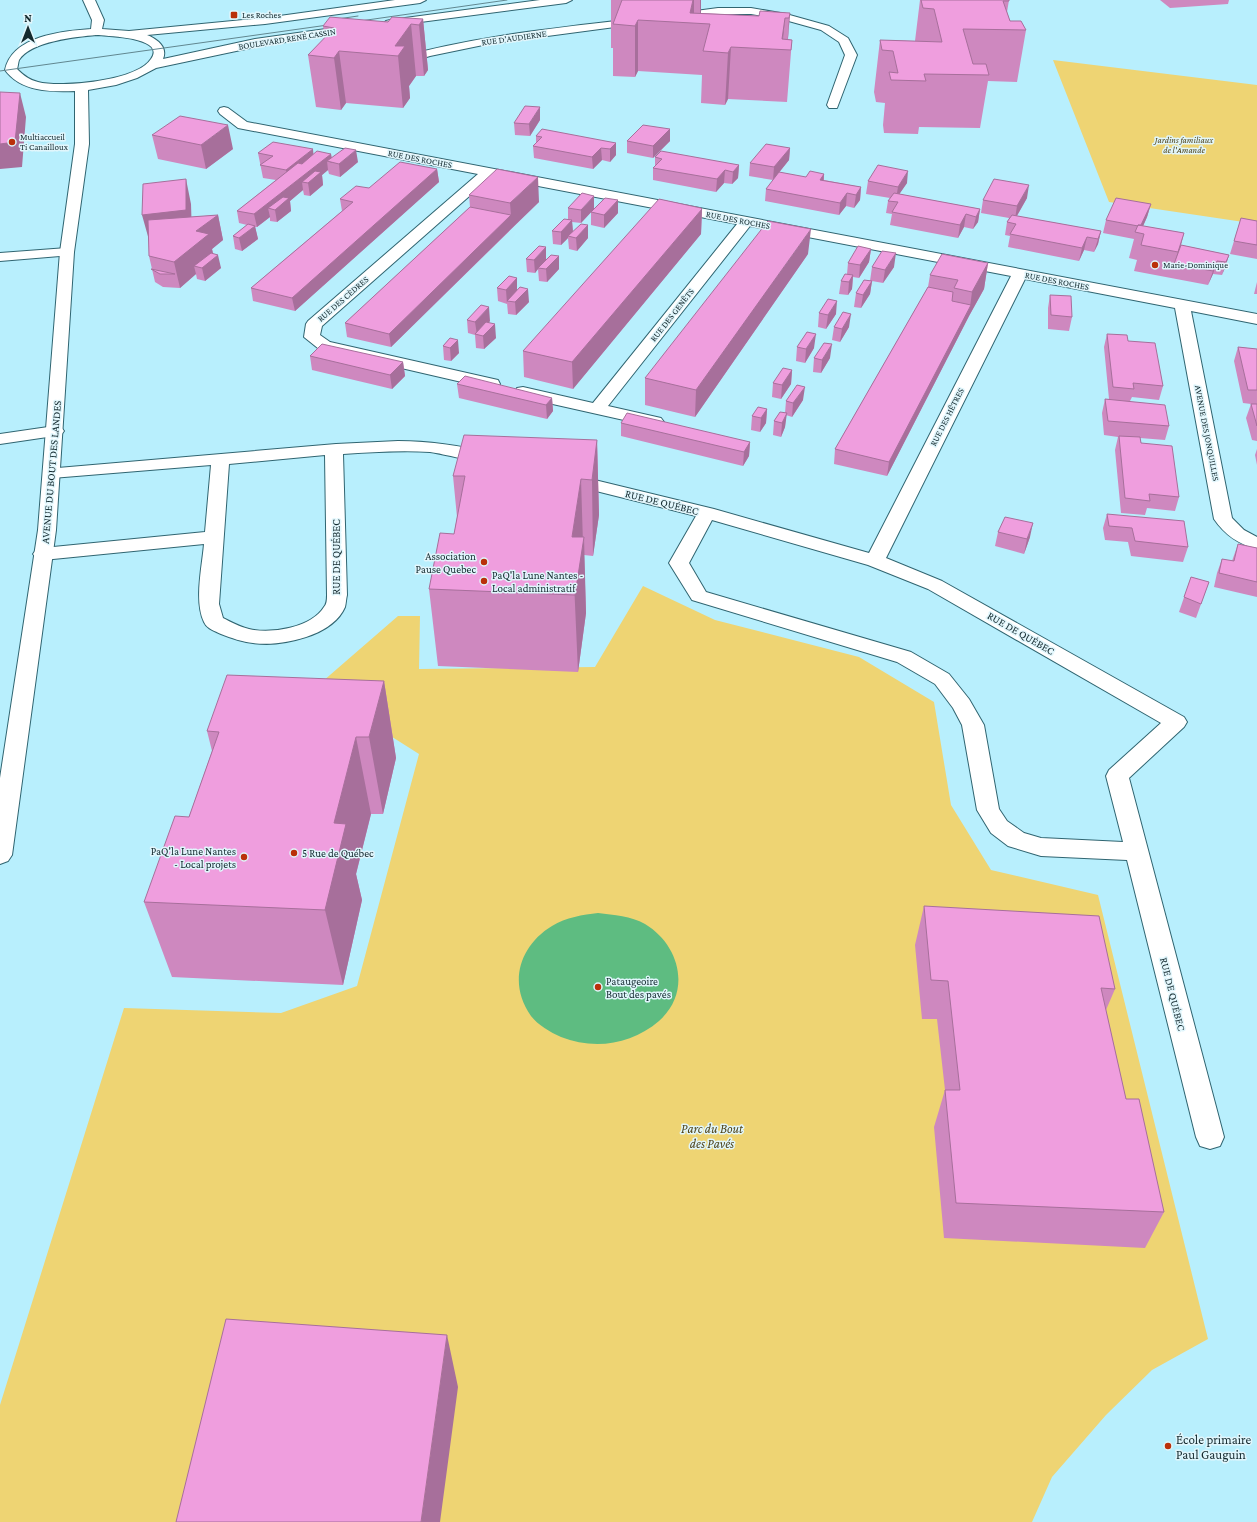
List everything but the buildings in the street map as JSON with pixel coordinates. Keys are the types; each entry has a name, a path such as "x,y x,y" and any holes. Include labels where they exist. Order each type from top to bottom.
{"street":[{"path":"89,0 98,20 96,32"},
{"name":"BOULEVARD RENÉ CASSIN","path":"128,34 265,21 420,0"},
{"path":"378,24 566,0"},
{"name":"RUE D'AUDIERNE","path":"388,64 421,54 503,39 649,20 639,8"},
{"path":"664,18 718,11 751,11 786,17 825,28 844,40 851,55 833,105"},
{"name":"BOULEVARD RENÉ CASSIN","path":"27,82 46,87 82,87 124,80 152,65 256,43 363,27"},
{"path":"4,53 24,50 56,37 96,32 128,34 144,38 157,47 159,53 158,57 152,65"},
{"path":"24,50 15,57 10,67 16,77 27,82"},
{"path":"5,83 27,82"},
{"name":"AVENUE DU BOUT DES LANDES","path":"0,855 43,554 52,473 67,252 82,144 82,87"},
{"name":"RUE DES ROCHES","path":"224,111 243,125 1257,319"},
{"name":"RUE DES CÈDRES","path":"488,172 314,324 312,337 325,346 598,408"},
{"name":"RUE DES GENÊTS","path":"598,408 746,222"},
{"path":"0,257 67,252"},
{"name":"RUE DES HÊTRES","path":"875,561 1020,274"},
{"name":"AVENUE DES JONQUILLES","path":"1182,305 1223,519 1230,528 1245,540 1257,543"},
{"path":"598,408 674,426"},
{"path":"0,439 55,431"},
{"path":"52,473 334,450 415,446 473,454 507,463"},
{"name":"RUE DE QUÉBEC","path":"220,460 209,604 214,622 234,632 260,637 290,634 320,624 334,609 337,596 334,450"},
{"name":"RUE DE QUÉBEC","path":"550,474 707,514 875,561 935,585 1176,722 1117,776 1210,1137"},
{"name":"RUE DE QUÉBEC","path":"707,514 679,563 699,596 904,657 942,679 962,704 972,725 988,810 999,827 1016,840 1041,847 1137,852"},
{"path":"43,554 215,537"}],"green space":[{"name":"Jardins familiaux de l'Amande","path":"1053,60 1257,85 1257,224 1109,202"},
{"name":"Parc du Bout des Pavés","path":"643,586 715,620 859,657 934,702 951,805 991,870 1098,895 1208,1339 1152,1370 1106,1415 1052,1477 1032,1522 0,1522 0,1405 124,1008 281,1013 357,986 419,754 315,688 398,616 420,616 419,669 595,667"}],"shaded area":[{"name":"Pataugeoire Bout des pavés","path":"598,913 622,916 645,924 657,933 667,944 674,956 678,970 676,997 669,1009 659,1021 637,1035 624,1040 599,1044 574,1041 561,1037 541,1025 531,1016 524,1004 520,991 519,979 520,966 525,955 541,934 563,920"}],"tram line":[{"path":"353,22 507,0"},
{"path":"331,20 358,16"},
{"path":"0,71 335,24"}],"place":[{"name":"Les Roches","path":"234,15"},
{"name":"Multiaccueil Ti Canailloux","path":"12,142"},
{"name":"Marie-Dominique","path":"1155,265"},
{"name":"Association Pause Quebec","path":"484,562"},
{"name":"PaQ'la Lune Nantes - Local administratif","path":"484,581"},
{"name":"5 Rue de Québec","path":"294,853"},
{"name":"PaQ'la Lune Nantes - Local projets","path":"244,857"},
{"name":"Pataugeoire Bout des pavés","path":"598,987"},
{"name":"École primaire Paul Gauguin","path":"1168,1446"}]}
